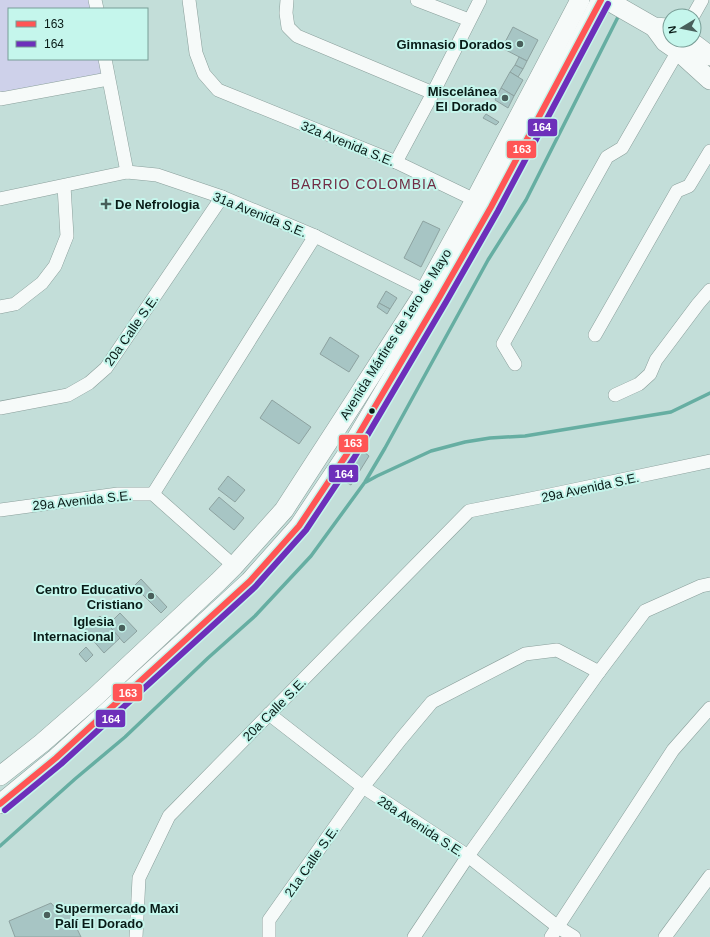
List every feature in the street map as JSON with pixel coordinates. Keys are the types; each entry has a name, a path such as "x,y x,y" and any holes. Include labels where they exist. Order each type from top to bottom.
{"main road":[{"name":"Avenida Mártires de 1ero de Mayo","path":"0,804 56,758 250,581 299,526 347,454 432,294 475,200 580,0"},
{"name":"Avenida Mártires de 1ero de Mayo","path":"0,776 42,743 96,696 234,566 284,510 354,402 432,294 491,207 587,26 620,8"},
{"path":"620,8 662,27"},
{"path":"686,48 710,80"},
{"path":"689,48 710,56"},
{"path":"42,743 56,758"}],"street":[{"name":"32a Avenida S.E.","path":"189,0 196,53 204,74 218,90 396,162 475,200"},
{"path":"287,0 286,13 288,27 297,36 433,93"},
{"path":"417,0 469,20"},
{"path":"396,162 480,0"},
{"path":"515,364 503,344 607,157 622,148 683,48"},
{"path":"105,60 127,172"},
{"path":"0,98 108,79"},
{"path":"595,335 677,191 689,186 710,151"},
{"name":"31a Avenida S.E.","path":"0,200 127,172 157,175 222,197 315,236 432,294"},
{"path":"0,307 14,304 42,283 55,266 67,236 64,186"},
{"name":"20a Calle S.E.","path":"0,408 68,395 89,383 106,368 222,197"},
{"path":"234,566 153,494 315,236"},
{"path":"615,395 639,384 650,374 656,360 710,290"},
{"name":"29a Avenida S.E.","path":"469,511 710,461"},
{"name":"29a Avenida S.E.","path":"0,510 118,494 153,494"},
{"name":"20a Calle S.E.","path":"136,937 139,878 169,816 469,511"},
{"path":"414,937 468,856 599,672 645,611 701,586 710,584"},
{"name":"21a Calle S.E.","path":"269,937 269,920 363,787 400,739 432,702 525,654 557,650 599,672"},
{"path":"554,932 673,750 710,708"},
{"name":"28a Avenida S.E.","path":"269,714 363,787 468,856 554,932 574,937"},
{"path":"665,937 710,876"}],"shaded area":[{"path":"0,0 95,0 97,8 8,8 8,60 105,60 108,79 0,99"}],"building":[{"name":"Gimnasio Dorados","path":"513,27 538,40 527,61 502,48"},
{"path":"519,57 527,61 523,69 515,65"},
{"path":"515,65 523,69 518,77 510,72"},
{"path":"510,72 523,80 514,96 501,88"},
{"name":"Miscelánea El Dorado","path":"501,88 514,96 508,108 495,100"},
{"path":"486,114 499,122 496,125 483,118"},
{"path":"423,221 440,229 421,267 404,258"},
{"path":"386,291 397,298 390,309 379,303"},
{"path":"379,303 390,309 387,314 377,307"},
{"path":"330,337 359,356 349,372 320,354"},
{"path":"272,400 311,427 299,444 260,418"},
{"path":"363,451 369,456 351,485 344,481"},
{"path":"228,476 245,490 235,502 218,489"},
{"path":"219,497 244,518 234,530 209,509"},
{"name":"Centro Educativo Cristiano","path":"141,579 167,607 161,613 134,586"},
{"name":"Iglesia Internacional","path":"120,613 137,631 124,643 108,625"},
{"path":"100,616 120,638 104,653 84,630"},
{"path":"86,647 93,655 86,662 79,654"},
{"name":"Supermercado Maxi Palí El Dorado","path":"51,903 56,909 65,904 81,937 15,937 9,921"}],"waterway":[{"path":"0,846 75,779 125,737 208,658 255,616 311,556 365,482 385,448 488,260 526,200 620,13"},
{"path":"366,482 431,451 465,442 490,438 525,436 671,412 710,393"}],"transit line":[{"name":"163","path":"0,804 56,758 250,581 299,526 347,454 439,298 491,207 601,0"},
{"name":"164","path":"5,810 61,764 255,587 306,530 354,458 446,302 498,211 608,4"}],"place":[{"name":"Gimnasio Dorados","path":"520,44"},
{"name":"Miscelánea El Dorado","path":"505,98"},
{"name":"De Nefrologia","path":"106,204"},
{"name":"Centro Educativo Cristiano","path":"151,596"},
{"name":"Iglesia Internacional","path":"122,628"},
{"name":"Supermercado Maxi Palí El Dorado","path":"47,915"}],"district":[{"name":"BARRIO COLOMBIA","path":"364,184"}]}
